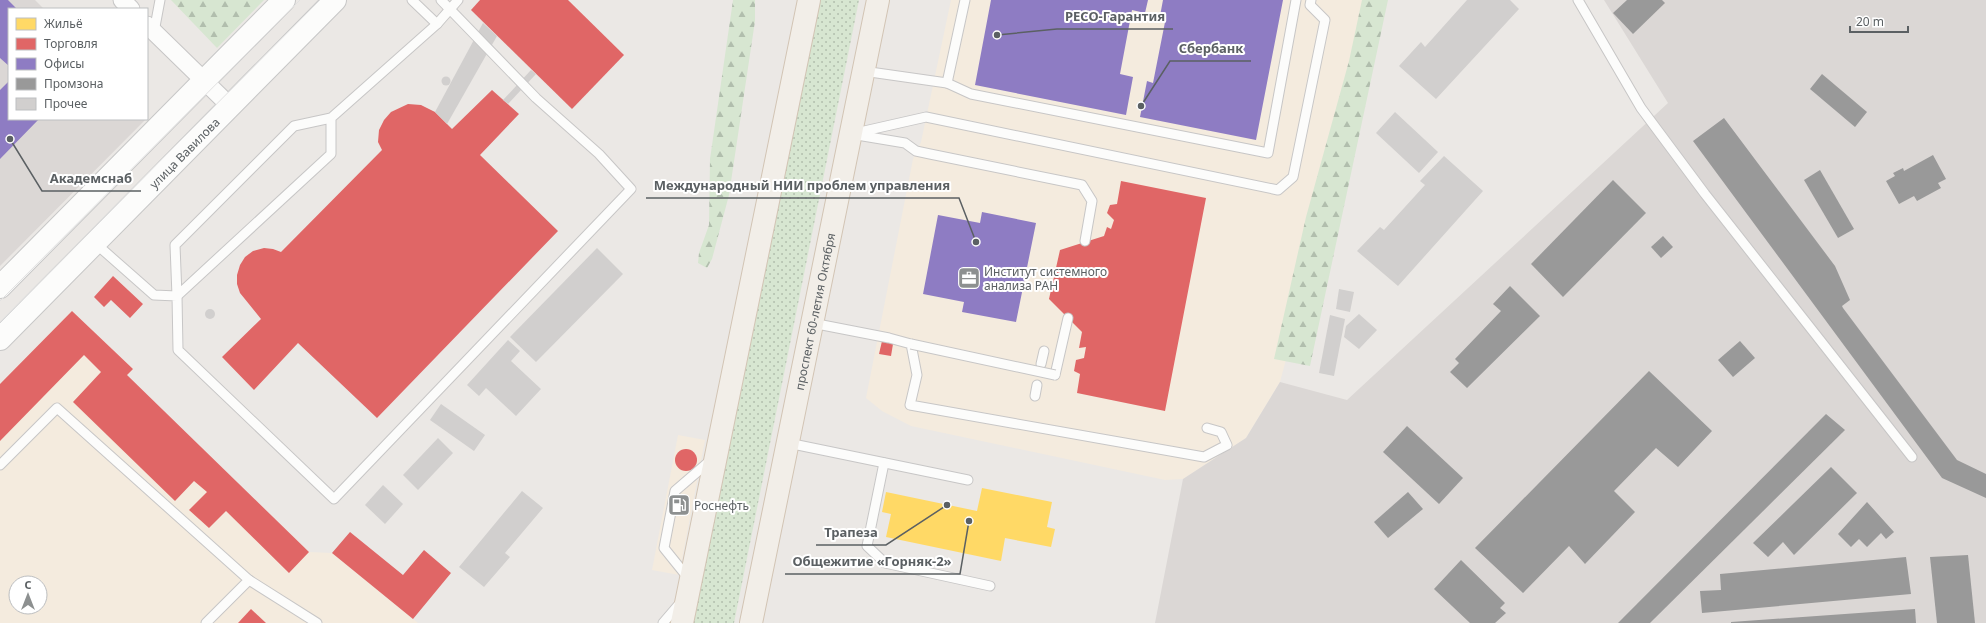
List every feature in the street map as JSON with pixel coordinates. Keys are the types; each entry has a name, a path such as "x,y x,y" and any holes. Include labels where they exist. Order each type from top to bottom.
{"main road":[{"path":"0,287 284,0"},
{"name":"улица Вавилова","path":"0,339 335,0"},
{"path":"682,623 809,0"},
{"name":"проспект 60-летия Октября","path":"751,623 878,0"}],"street":[{"path":"122,0 130,8"},
{"path":"150,28 230,106"}],"lane":[{"path":"150,28 160,0"},
{"path":"412,0 438,24"},
{"path":"441,0 450,9 536,98 599,154 631,189 334,499 178,350 175,245 294,126 331,118 438,24 450,9 458,0"},
{"path":"947,83 965,0"},
{"path":"863,71 947,83 971,94 1268,153 1296,0"},
{"path":"850,134 926,117 1278,190 1293,177 1325,20 1310,5 1311,0"},
{"path":"1578,0 1641,108 1705,194 1912,457"},
{"path":"94,243 154,295 177,296 331,154 331,118"},
{"path":"850,134 905,143 916,151 1082,185 1092,201 1085,241"},
{"path":"812,323 889,338 1055,375 1068,318"},
{"path":"911,344 917,376 910,405 1204,457 1227,445 1221,432 1207,428"},
{"path":"1041,364 1044,351"},
{"path":"1035,396 1037,385"},
{"path":"0,465 57,408 249,580 317,623"},
{"path":"788,443 968,480"},
{"path":"663,623 690,588 664,548 675,491 716,456"},
{"path":"884,463 867,546 885,563 990,586"},
{"path":"206,623 249,580"}],"shaded area":[{"path":"0,0 35,0 43,8 8,8 8,120 145,120 0,266"},
{"path":"951,0 1382,0 1280,382 1246,438 1183,479 1165,480 911,426 882,411 866,398 913,159 921,142"},
{"path":"1604,0 1986,0 1986,623 1155,623 1183,479 1246,438 1280,382 1347,400 1668,103"},
{"path":"72,311 133,369 127,376 309,552 332,553 418,623 0,623 0,384"},
{"name":"Роснефть","path":"678,435 705,440 679,575 652,570"}],"green space":[{"path":"171,0 264,0 217,48"},
{"path":"733,0 755,0 755,21 729,195 712,259 707,268 698,263 699,253 709,225 710,159"},
{"path":"818,0 859,0 734,623 692,623"},
{"path":"1362,0 1388,0 1310,366 1274,359 1306,217 1349,61"}],"building: Жильё":[{"path":"982,488 1052,502 1047,527 1055,529 1051,547 1005,538 1001,561 886,537 891,514 882,512 886,492 977,511"}],"building: Торговля":[{"path":"480,0 568,0 624,55 572,109 471,10"},
{"path":"492,90 519,114 480,155 558,231 377,418 298,343 254,390 222,357 261,319 240,293 237,284 237,275 240,265 245,257 253,251 264,248 281,252 382,150 378,142 379,130 384,120 391,112 408,104 421,105 435,112 452,129"},
{"path":"1121,181 1206,198 1165,411 1077,393 1080,374 1074,371 1076,360 1084,358 1086,347 1079,348 1082,332 1049,299 1060,250 1104,236 1107,227 1111,229 1114,220 1107,213 1110,205 1117,204"},
{"path":"113,276 143,304 130,318 111,300 104,307 94,297"},
{"path":"72,311 133,369 127,375 309,552 289,573 226,511 209,528 189,510 207,492 194,481 175,501 73,402 101,372 84,355 0,441 0,384"},
{"path":"882,341 893,344 891,356 879,354"},
{"path":"686,449 694,452 697,460 694,468 686,471 678,468 675,460 678,452"},
{"path":"350,532 403,575 424,550 451,573 413,619 332,553"},
{"path":"251,609 266,623 238,623"}],"building: Офисы":[{"path":"0,0 8,0 16,8 8,8 8,65 0,58"},
{"path":"991,0 1148,0 1145,13 1132,10 1120,74 1133,77 1126,115 975,85"},
{"path":"1163,0 1283,0 1256,140 1140,117 1147,81 1153,83 1166,17 1160,16"},
{"path":"8,82 8,120 38,120 0,159 0,90"},
{"path":"982,212 1036,223 1016,322 962,312 964,302 923,294 938,215 980,223"}],"building: Промзона":[{"path":"1627,0 1662,0 1665,3 1633,34 1613,13"},
{"path":"1822,74 1867,112 1855,127 1810,89"},
{"path":"1724,118 1835,266 1850,300 1842,306 1843,308 1957,460 1986,474 1986,498 1942,478 1693,141"},
{"path":"1933,155 1946,179 1938,183 1941,188 1917,201 1914,196 1899,204 1886,181 1895,176 1893,173 1903,168 1904,171"},
{"path":"1820,170 1854,229 1838,238 1804,180"},
{"path":"1613,180 1646,213 1563,297 1531,264"},
{"path":"1663,236 1673,247 1661,258 1651,247"},
{"path":"1510,286 1540,316 1467,388 1450,372 1459,363 1455,359 1501,311 1493,304"},
{"path":"1740,341 1755,358 1733,377 1718,360"},
{"path":"1649,371 1712,431 1678,467 1656,448 1614,491 1635,512 1585,564 1569,546 1523,593 1475,548"},
{"path":"1826,414 1845,430 1650,623 1618,623"},
{"path":"1407,426 1463,478 1439,504 1383,452"},
{"path":"1831,467 1857,493 1794,555 1783,542 1768,557 1753,543"},
{"path":"1408,492 1423,509 1388,538 1374,522"},
{"path":"1867,502 1894,532 1886,539 1881,533 1867,547 1859,539 1851,547 1838,534"},
{"path":"1968,555 1975,623 1937,623 1930,557"},
{"path":"1906,557 1911,594 1702,613 1700,591 1721,590 1720,574"},
{"path":"1461,560 1505,603 1500,608 1506,613 1495,623 1470,623 1434,589"},
{"path":"1915,609 1916,623 1731,623 1731,622"}],"building: Прочее":[{"path":"1467,0 1510,0 1519,9 1436,99 1399,66 1421,42 1425,47"},
{"path":"483,23 497,36 447,124 435,112"},
{"path":"531,70 536,74 508,104 503,100"},
{"path":"444,77 448,77 450,81 448,85 444,85 442,83 442,79"},
{"path":"1395,112 1438,152 1419,173 1376,133"},
{"path":"1444,156 1483,191 1398,286 1357,251 1380,227 1384,230 1425,185 1420,181"},
{"path":"597,248 623,274 536,362 510,337"},
{"path":"1339,289 1354,292 1350,312 1336,309"},
{"path":"208,309 212,309 215,314 212,319 208,319 205,316 205,312"},
{"path":"1359,314 1377,330 1359,349 1344,337 1346,326"},
{"path":"1330,315 1345,319 1334,376 1319,373"},
{"path":"508,340 520,351 511,361 541,389 516,416 486,388 479,396 467,385"},
{"path":"441,404 485,435 474,451 430,420"},
{"path":"438,438 453,453 418,490 403,475"},
{"path":"383,485 403,504 385,524 365,505"},
{"path":"522,491 543,508 505,553 510,557 484,587 459,567"}],"tram line":[{"path":"0,301 300,0"},
{"path":"0,322 320,0"}],"place":[{"name":"РЕСО-Гарантия","path":"997,35"},
{"name":"Сбербанк","path":"1141,106"},
{"name":"Академснаб","path":"10,139"},
{"name":"Международный НИИ проблем управления","path":"976,242"},
{"name":"Институт системного анализа РАН","path":"969,278"},
{"name":"Роснефть","path":"679,505"},
{"name":"Трапеза","path":"947,505"},
{"name":"Общежитие «Горняк-2»","path":"969,521"}]}
